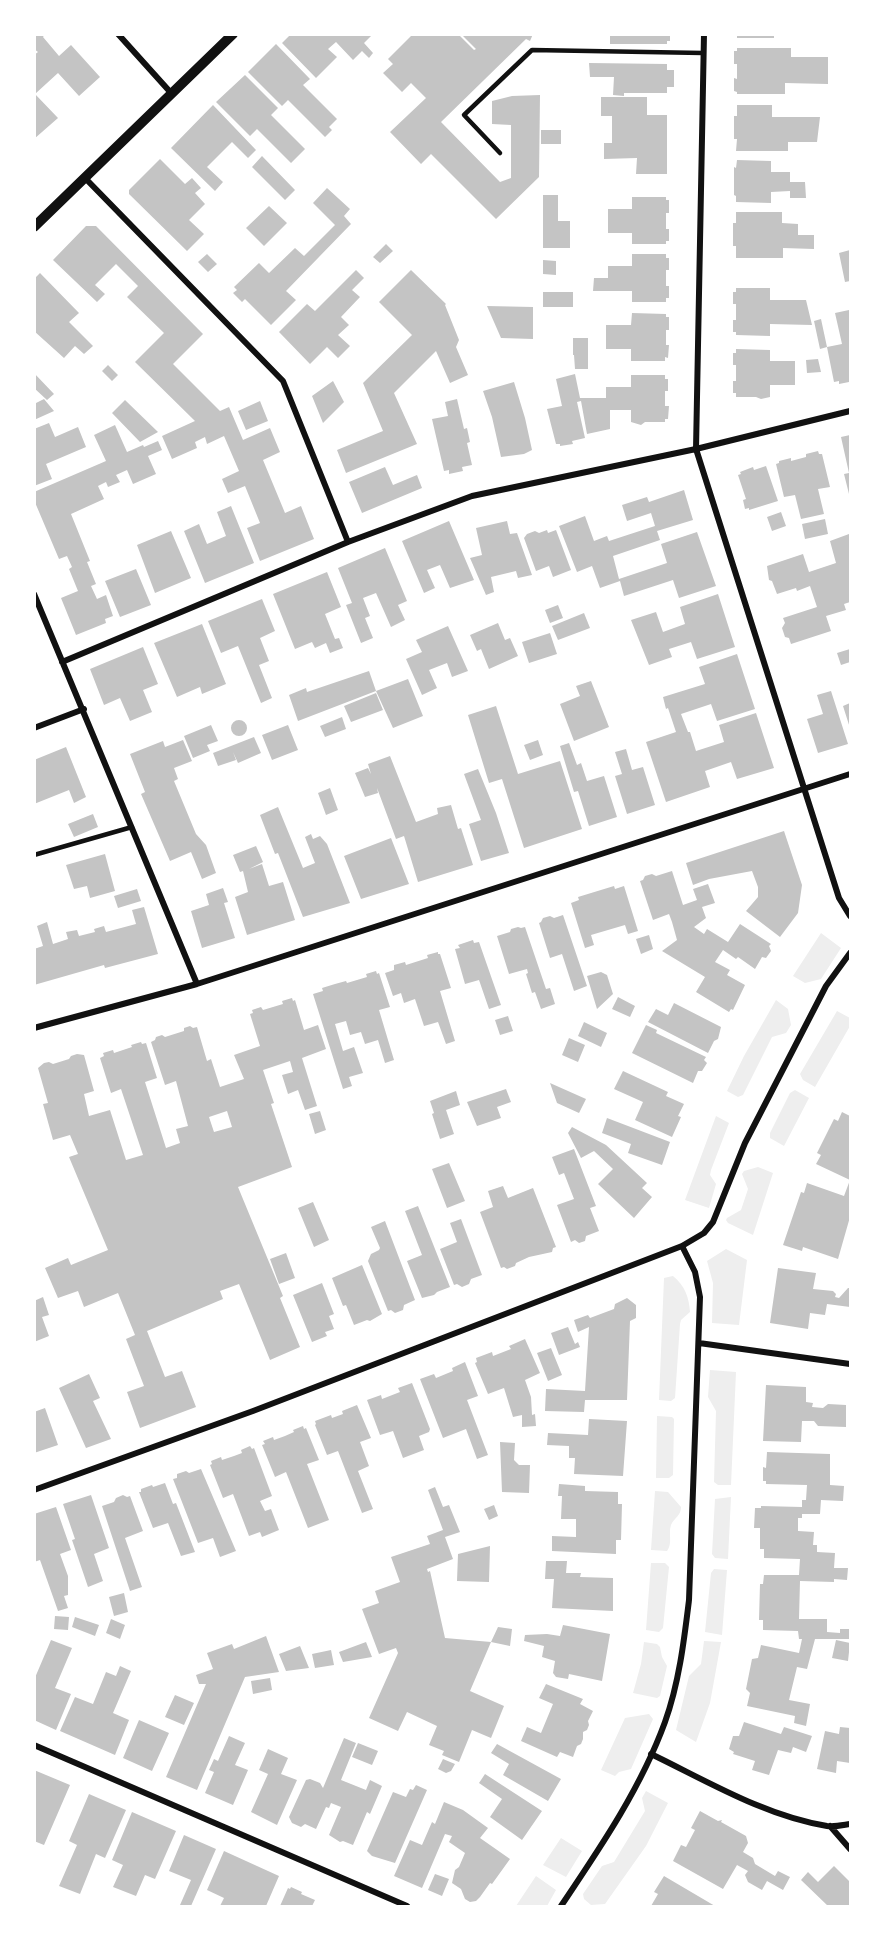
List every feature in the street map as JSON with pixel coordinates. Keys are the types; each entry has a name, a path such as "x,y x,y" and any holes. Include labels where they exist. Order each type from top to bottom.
{"street":[{"path":"117,34 172,94"},
{"path":"34,227 233,34"},
{"path":"704,34 696,449 839,898 850,916"},
{"path":"85,178 283,381 348,542"},
{"path":"62,662 348,542 472,496 696,449 850,411"},
{"path":"34,594 197,984"},
{"path":"34,728 84,710"},
{"path":"34,1028 197,984 850,774"},
{"path":"34,1490 253,1412 682,1246 704,1233 712,1222 745,1143 826,987 850,953"},
{"path":"561,1906 635,1789 665,1722 676,1685 689,1600 700,1297 694,1272 682,1246"},
{"path":"699,1343 850,1364"},
{"path":"34,1745 407,1906"},
{"path":"651,1754 752,1803 792,1817 830,1826 850,1824"},
{"path":"830,1826 850,1849"}],"lane":[{"path":"500,153 464,115 532,50 703,54"},
{"path":"34,855 132,827"}],"shaded area":[{"path":"821,933 841,948 821,979 805,983 793,976"},
{"path":"776,1000 788,1009 791,1025 786,1033 772,1037 743,1095 738,1097 727,1091"},
{"path":"837,1011 850,1018 850,1026 815,1087 803,1080 800,1074"},
{"path":"795,1090 809,1098 784,1146 770,1138 770,1133 790,1093"},
{"path":"716,1116 729,1123 711,1170 710,1175 716,1184 709,1208 685,1200"},
{"path":"758,1167 773,1173 753,1235 726,1220 741,1210 748,1189 742,1174 744,1171"},
{"path":"726,1249 747,1260 739,1325 712,1323 713,1283 707,1261"},
{"path":"673,1276 686,1292 690,1312 680,1324 675,1398 671,1401 659,1400 664,1278"},
{"path":"710,1370 736,1372 731,1485 718,1485 714,1482 716,1411 708,1397"},
{"path":"657,1416 674,1419 673,1475 669,1478 656,1478"},
{"path":"655,1491 668,1492 681,1507 680,1513 671,1525 670,1545 667,1551 651,1550"},
{"path":"731,1497 728,1559 715,1558 712,1554 715,1499"},
{"path":"651,1563 665,1563 669,1567 663,1628 659,1632 646,1630"},
{"path":"714,1569 727,1570 722,1635 705,1632 711,1573"},
{"path":"704,1641 721,1642 710,1703 696,1742 676,1730 689,1676 701,1664"},
{"path":"644,1642 657,1644 660,1647 667,1666 660,1696 657,1698 633,1693"},
{"path":"649,1714 653,1719 631,1769 619,1772 615,1776 601,1770 625,1718"},
{"path":"646,1791 668,1803 646,1846 605,1904 591,1905 584,1899 583,1894 602,1866 614,1862 645,1811 642,1798"},
{"path":"561,1838 582,1851 566,1877 543,1865"},
{"path":"536,1876 556,1890 547,1906 516,1906"}],"building":[{"path":"34,34 45,34 43,37 59,56 71,45 100,77 79,96 58,73 35,94 58,118 34,139 34,55 38,52 34,49"},
{"path":"291,34 373,34 364,43 373,53 369,58 362,51 353,60 336,42 328,49 337,57 316,78 282,43"},
{"path":"413,34 458,34 474,50 476,49 463,36 464,34 533,34 530,41 526,39 441,122 500,182 511,178 511,125 492,124 492,101 512,96 540,95 539,177 496,219 431,154 421,164 390,132 426,98 411,83 402,92 383,73 393,64 388,59"},
{"path":"610,34 670,34 670,41 667,41 667,44 610,44"},
{"path":"737,34 774,34 774,38 737,38"},
{"path":"276,44 310,79 303,85 337,119 329,127 332,130 325,137 288,100 282,106 248,72"},
{"path":"737,48 791,48 791,57 828,57 828,84 785,83 785,94 737,94 734,91 737,64 734,64 734,51 737,51"},
{"path":"589,63 667,64 667,70 674,70 674,87 667,87 667,93 613,95 614,77 590,77"},
{"path":"245,75 278,108 271,115 305,149 291,163 257,129 250,136 216,102"},
{"path":"601,97 647,97 647,115 667,115 667,174 636,174 637,158 604,159 604,143 612,143 612,116 601,116"},
{"path":"213,105 256,150 248,158 232,142 207,167 223,182 215,191 171,148"},
{"path":"737,105 772,105 772,117 820,117 817,142 788,142 788,151 736,151 734,116 737,116"},
{"path":"541,130 561,130 561,144 541,144"},
{"path":"262,156 295,190 285,200 252,167"},
{"path":"160,159 185,184 192,178 201,188 195,193 205,204 189,220 204,234 187,251 129,194 129,190"},
{"path":"737,160 771,161 771,172 790,172 790,182 805,182 806,198 790,198 790,191 771,192 771,203 736,202 734,167 736,168"},
{"path":"327,188 350,209 344,216 351,224 286,291 296,300 271,325 245,299 242,302 233,293 237,290 234,287 259,263 269,273 295,248 304,256 335,225 313,203"},
{"path":"543,195 558,195 558,221 570,221 570,248 543,248"},
{"path":"632,197 666,197 666,200 669,200 666,229 669,229 669,241 666,241 666,244 632,244 632,233 608,233 608,209 632,209"},
{"path":"269,206 287,223 264,246 246,228"},
{"path":"736,212 782,212 782,223 798,224 798,235 814,235 814,249 783,248 783,258 736,258 736,246 733,246 733,223 736,223"},
{"path":"86,226 96,226 203,334 173,364 220,411 229,407 243,440 270,428 280,452 263,460 285,513 301,506 314,539 260,561 247,528 260,523 245,486 228,493 222,479 239,471 224,436 207,444 205,437 195,442 197,448 172,459 162,436 195,421 135,362 164,333 127,297 138,286 116,264 95,285 105,294 97,302 53,260"},
{"path":"386,244 393,251 380,263 373,257"},
{"path":"850,250 850,281 845,282 839,253"},
{"path":"207,254 217,264 208,272 198,262"},
{"path":"632,254 666,254 666,258 669,258 666,286 669,286 669,298 666,298 666,302 632,302 632,291 593,291 594,278 608,278 608,266 632,266"},
{"path":"543,260 556,261 556,275 543,274"},
{"path":"356,270 364,278 352,290 360,297 341,317 349,325 338,335 350,346 338,358 327,347 310,364 279,332 307,304 315,311"},
{"path":"411,270 446,304 459,340 456,347 468,375 450,383 436,351 394,393 417,444 346,473 337,450 383,431 363,383 412,335 379,302"},
{"path":"40,273 79,313 69,322 93,346 84,354 75,346 64,358 34,331 34,279"},
{"path":"736,288 770,288 770,300 806,300 812,325 770,324 770,336 736,335 736,332 733,332 736,304 733,304 733,292 736,292"},
{"path":"543,292 573,292 573,307 543,307"},
{"path":"487,306 533,307 533,339 501,338"},
{"path":"849,310 850,378 849,382 839,384 839,381 834,382 827,347 842,344 835,313"},
{"path":"632,313 666,314 666,317 669,317 669,330 666,330 666,345 669,345 668,358 665,357 665,361 631,361 631,349 606,349 606,325 631,325"},
{"path":"821,319 827,347 820,349 814,321"},
{"path":"573,338 588,338 588,369 575,369"},
{"path":"736,349 770,350 770,361 795,361 795,385 770,385 770,397 761,399 736,397 736,393 733,393 736,365 733,365 733,353 736,353"},
{"path":"818,359 821,372 807,373 806,360"},
{"path":"108,365 118,375 112,381 102,371"},
{"path":"34,373 54,394 47,400 34,388"},
{"path":"575,374 580,398 606,398 606,387 631,387 631,375 665,375 665,379 668,379 665,406 669,406 668,419 665,419 665,422 645,422 641,425 631,422 631,410 610,410 610,429 587,434 581,401 577,402 585,438 572,441 573,444 560,446 556,444 547,409 562,406 556,379"},
{"path":"333,381 344,402 323,423 312,396"},
{"path":"514,382 532,450 524,454 501,457 492,417 483,391"},
{"path":"44,399 54,411 34,420 34,404"},
{"path":"457,399 464,429 467,428 470,442 467,443 472,465 462,467 463,471 449,474 449,470 444,471 432,419 448,416 445,402"},
{"path":"125,400 158,432 140,442 112,413"},
{"path":"260,401 268,421 246,430 238,411"},
{"path":"49,423 55,437 78,427 86,447 46,464 52,479 34,486 34,429"},
{"path":"115,425 127,452 158,441 162,450 148,456 156,474 133,484 127,470 116,475 120,482 108,487 106,482 98,486 104,499 71,514 90,561 87,562 96,584 91,586 97,599 106,595 113,616 105,619 106,623 76,635 61,598 78,591 69,569 72,567 67,556 59,559 34,500 34,492 106,461 94,435"},
{"path":"850,435 850,498 844,474 849,473 841,437"},
{"path":"818,451 822,454 830,487 818,489 824,514 801,519 795,495 784,497 776,464 791,458 791,461 806,457 806,454"},
{"path":"766,466 778,501 749,510 749,508 745,509 743,500 746,499 738,475 753,467 754,470"},
{"path":"385,467 393,485 417,475 422,488 362,513 349,482"},
{"path":"684,490 693,520 657,531 660,540 613,556 619,579 667,563 661,544 697,532 716,586 679,598 673,580 624,596 620,581 600,588 592,566 577,572 559,526 585,516 594,541 607,536 609,541 655,526 651,513 627,521 622,505 647,497 649,502"},
{"path":"231,506 254,563 205,583 184,531 199,524 207,544 226,536 217,512"},
{"path":"781,512 786,526 772,531 767,517"},
{"path":"825,519 828,534 805,539 802,524"},
{"path":"449,521 474,580 450,588 440,565 427,570 435,588 424,593 402,541"},
{"path":"507,521 510,534 517,533 532,575 518,578 516,571 491,577 494,592 486,595 470,558 482,555 476,528"},
{"path":"547,530 548,533 556,530 571,570 553,577 549,566 536,571 524,538 535,531 539,533"},
{"path":"171,531 191,578 155,593 137,545"},
{"path":"849,534 850,602 844,604 846,610 826,616 831,631 791,644 782,628 785,623 783,618 817,607 810,586 777,594 772,581 769,580 767,566 803,554 809,572 836,563 830,541"},
{"path":"385,548 407,601 398,605 405,620 391,627 376,593 363,598 370,616 365,618 373,638 361,643 346,605 352,603 338,568"},
{"path":"136,569 151,605 120,617 105,581"},
{"path":"327,572 341,607 325,614 335,639 339,638 343,648 330,653 326,643 315,648 312,642 295,649 273,594"},
{"path":"718,594 735,647 697,659 691,642 669,649 672,657 649,665 631,620 656,612 663,632 685,624 680,607"},
{"path":"262,599 275,631 260,638 269,661 259,665 272,698 261,703 238,646 221,653 208,621"},
{"path":"558,605 563,618 550,623 545,610"},
{"path":"584,613 590,628 558,640 552,626"},
{"path":"498,623 505,640 510,638 518,656 489,669 481,649 477,651 470,635"},
{"path":"202,624 226,684 202,694 200,687 177,697 154,643"},
{"path":"448,626 468,671 452,677 447,663 429,670 437,688 422,695 406,659 422,652 416,640"},
{"path":"550,633 557,654 529,663 522,642"},
{"path":"143,647 158,684 143,690 152,712 130,721 120,698 104,705 90,669"},
{"path":"850,649 850,662 841,665 837,653"},
{"path":"737,654 755,709 717,721 711,704 681,714 696,751 724,742 719,725 756,713 774,768 737,779 731,762 705,771 710,787 666,802 646,742 676,732 663,697 705,684 699,667"},
{"path":"369,671 376,691 298,721 289,695 306,688 307,692"},
{"path":"408,679 423,716 393,728 376,691"},
{"path":"591,681 609,727 574,741 560,704 580,696 576,686"},
{"path":"831,691 848,744 818,753 807,719 823,714 817,695"},
{"path":"376,693 383,710 351,722 344,706"},
{"path":"850,703 850,728 843,706"},
{"path":"496,706 518,774 560,761 582,829 524,848 502,779 489,783 468,715"},
{"path":"342,717 346,729 325,737 320,726"},
{"path":"239,720 247,728 239,736 231,728"},
{"path":"211,725 218,741 207,745 210,751 193,758 184,736"},
{"path":"288,725 298,750 272,760 262,735"},
{"path":"254,737 261,753 238,763 233,752 236,760 218,766 213,753"},
{"path":"183,740 192,761 174,768 178,779 174,781 196,834 206,845 216,873 202,879 191,852 170,861 141,794 145,792 130,754 163,741 165,747"},
{"path":"538,740 543,755 530,760 524,745"},
{"path":"569,743 577,765 581,763 587,781 604,776 617,817 589,826 578,791 574,792 560,746"},
{"path":"66,747 86,797 74,803 69,790 34,804 34,760"},
{"path":"626,749 632,770 643,767 655,805 627,814 615,776 622,774 615,752"},
{"path":"390,756 416,822 438,814 437,808 451,805 473,865 418,882 404,836 396,839 377,788 378,793 365,797 355,773 368,768 371,774 368,764"},
{"path":"478,769 509,853 481,861 469,824 481,820 464,774"},
{"path":"330,788 338,810 326,815 318,793"},
{"path":"278,807 303,868 315,863 305,837 311,834 313,839 320,836 327,844 350,903 303,917 278,853 275,854 260,815"},
{"path":"93,814 98,827 74,837 68,824"},
{"path":"784,831 802,885 798,913 780,937 746,911 758,897 758,887 752,871 709,879 693,885 686,863"},
{"path":"391,838 409,884 361,899 344,856"},
{"path":"256,846 263,862 249,869 262,864 269,886 283,882 295,920 247,935 235,897 248,892 243,871 240,872 233,855"},
{"path":"105,854 115,891 90,898 87,886 74,889 66,865"},
{"path":"672,871 683,905 697,900 693,889 708,884 715,903 702,907 706,918 694,927 704,934 707,929 728,942 740,924 771,944 769,946 771,951 766,958 762,957 755,969 723,950 715,962 730,970 727,975 745,985 733,1010 729,1012 696,992 705,977 662,951 677,940 672,922 669,914 653,920 640,881 645,876 652,874 656,876"},
{"path":"614,886 615,889 624,886 638,931 628,934 625,925 591,935 594,945 585,948 571,903 579,900 578,897"},
{"path":"223,888 228,902 224,903 235,938 202,948 191,911 209,905 206,894"},
{"path":"137,889 141,901 118,908 114,896"},
{"path":"144,907 158,954 105,968 104,965 34,985 34,949 43,946 37,926 47,922 53,944 68,939 66,932 77,930 79,936 95,932 94,929 104,926 106,932 136,924 132,910"},
{"path":"563,915 587,986 574,991 562,954 550,958 539,923 543,918"},
{"path":"518,927 525,927 546,989 550,988 555,1004 541,1009 535,992 532,993 526,974 527,969 509,974 497,936"},
{"path":"649,935 653,949 641,954 636,939"},
{"path":"473,940 474,943 479,942 501,1005 489,1009 479,980 465,984 455,949 460,948 458,945"},
{"path":"438,952 451,988 440,991 455,1041 446,1044 438,1022 424,1026 415,999 404,1003 401,993 393,996 385,973 394,970 394,965 405,962 406,965"},
{"path":"376,971 377,974 379,973 390,1007 379,1010 394,1060 385,1063 378,1040 365,1044 361,1032 350,1035 346,1021 335,1024 343,1051 354,1047 363,1073 349,1077 352,1086 343,1089 313,994 323,991 322,988 367,977 366,974"},
{"path":"601,972 607,975 613,994 597,1009 587,976"},
{"path":"618,997 635,1006 630,1017 612,1009"},
{"path":"292,998 293,1001 295,1000 304,1030 318,1025 326,1049 302,1058 317,1106 305,1110 298,1090 288,1094 282,1075 293,1072 290,1061 263,1070 274,1103 271,1104 292,1167 238,1187 283,1296 280,1298 300,1347 270,1360 239,1284 220,1291 223,1299 147,1331 165,1377 182,1371 196,1407 140,1428 127,1392 144,1386 126,1339 135,1335 118,1293 84,1307 78,1291 58,1298 45,1268 68,1258 71,1265 108,1250 69,1157 78,1154 70,1135 53,1140 43,1104 48,1103 38,1068 44,1063 53,1064 77,1054 84,1055 94,1091 84,1094 89,1116 110,1110 126,1160 143,1155 121,1089 111,1093 100,1058 104,1056 103,1053 113,1050 114,1053 132,1047 131,1045 146,1043 157,1078 145,1082 166,1148 180,1143 176,1129 188,1126 176,1081 165,1085 151,1042 162,1035 165,1037 184,1031 184,1028 190,1026 197,1027 207,1061 211,1059 220,1087 244,1079 234,1055 260,1046 250,1014 253,1013 252,1010 261,1007 263,1010 283,1004 282,1001","holes":["227,1111 232,1127 214,1132 209,1117"]},
{"path":"674,1003 721,1027 718,1039 714,1041 708,1053 648,1022 656,1009 668,1015"},
{"path":"508,1016 513,1031 500,1035 495,1020"},
{"path":"584,1022 607,1033 601,1047 578,1036"},
{"path":"646,1025 657,1030 656,1033 706,1057 704,1060 707,1063 702,1071 698,1071 693,1083 632,1053"},
{"path":"569,1038 585,1045 578,1062 562,1055"},
{"path":"623,1071 668,1092 666,1096 684,1104 672,1137 635,1120 643,1102 614,1089"},
{"path":"550,1083 586,1099 579,1113 557,1103"},
{"path":"506,1089 511,1102 497,1107 501,1118 477,1126 467,1102"},
{"path":"456,1091 460,1105 446,1110 454,1134 440,1139 430,1101"},
{"path":"320,1111 326,1130 315,1134 309,1114"},
{"path":"842,1112 850,1116 850,1180 816,1164 821,1155 817,1153 834,1119 838,1121"},
{"path":"607,1118 670,1142 662,1165 628,1153 631,1144 602,1133"},
{"path":"572,1127 606,1145 647,1183 642,1188 652,1197 634,1218 598,1184 613,1169 594,1151 581,1158 568,1133"},
{"path":"574,1149 596,1206 590,1208 599,1231 586,1236 585,1241 579,1243 575,1240 571,1242 557,1205 574,1199 564,1173 559,1175 552,1157"},
{"path":"449,1163 465,1201 447,1208 432,1169"},
{"path":"850,1180 850,1217 838,1259 803,1247 802,1251 783,1245 801,1192 804,1193 807,1183 844,1196"},
{"path":"503,1186 508,1198 533,1188 556,1247 552,1252 529,1257 507,1269 501,1268 480,1212 493,1207 488,1191"},
{"path":"313,1202 329,1240 314,1247 298,1208"},
{"path":"418,1206 450,1287 422,1298 407,1261 422,1255 405,1211"},
{"path":"461,1219 482,1275 471,1279 469,1284 462,1287 454,1285 440,1249 457,1242 450,1223"},
{"path":"385,1221 415,1300 404,1305 403,1310 395,1313 388,1311 368,1261 371,1254 380,1248 371,1227"},
{"path":"286,1253 295,1278 279,1284 270,1259"},
{"path":"362,1265 382,1314 370,1321 354,1325 346,1305 343,1306 332,1278"},
{"path":"778,1268 816,1273 813,1289 833,1291 836,1294 835,1297 839,1298 850,1288 850,1307 827,1304 825,1315 810,1313 808,1329 770,1323"},
{"path":"322,1283 334,1314 329,1316 334,1329 325,1332 327,1336 312,1342 293,1295"},
{"path":"43,1297 49,1315 42,1317 49,1336 34,1342 34,1301"},
{"path":"627,1298 636,1305 636,1318 630,1321 627,1400 585,1400 584,1412 545,1411 546,1389 585,1391 589,1327 578,1332 574,1320 588,1315 590,1318 614,1309 615,1304"},
{"path":"568,1327 575,1344 578,1342 580,1347 559,1355 551,1333"},
{"path":"525,1339 540,1373 525,1380 531,1397 532,1415 535,1414 536,1426 522,1427 522,1415 513,1417 504,1388 488,1394 475,1363 476,1358 492,1352 493,1356 511,1349 509,1346"},
{"path":"551,1348 562,1375 548,1381 537,1353"},
{"path":"465,1362 478,1396 467,1400 488,1455 477,1459 466,1429 443,1438 420,1379 434,1374 436,1378 453,1371 452,1368"},
{"path":"89,1374 100,1398 93,1401 111,1439 86,1448 59,1388"},
{"path":"412,1383 430,1429 429,1432 419,1436 424,1450 403,1458 393,1431 380,1435 367,1400 381,1395 382,1399 400,1392 398,1388"},
{"path":"766,1385 806,1387 806,1402 813,1403 812,1407 823,1408 828,1404 846,1405 846,1427 818,1426 814,1421 802,1421 801,1442 763,1441"},
{"path":"357,1405 371,1438 360,1442 369,1466 358,1471 373,1509 362,1513 338,1451 327,1455 315,1425 315,1421 331,1415 332,1418 343,1414 342,1411"},
{"path":"45,1408 58,1445 34,1453 34,1412"},
{"path":"589,1419 627,1421 623,1476 574,1474 575,1458 569,1458 569,1446 547,1445 548,1433 588,1435"},
{"path":"303,1426 304,1429 306,1428 319,1460 307,1464 329,1520 308,1528 286,1472 275,1477 262,1445 265,1444 263,1441 285,1436"},
{"path":"500,1442 515,1443 514,1460 519,1465 530,1465 529,1493 502,1492"},
{"path":"250,1446 254,1448 272,1496 260,1501 265,1511 271,1509 279,1530 262,1537 260,1532 249,1536 233,1494 223,1498 210,1465 211,1461 242,1453 241,1450"},
{"path":"767,1452 830,1454 830,1485 844,1486 843,1501 821,1500 820,1514 802,1514 802,1518 798,1518 798,1531 814,1532 813,1545 817,1545 817,1552 835,1553 834,1568 848,1568 847,1580 800,1581 799,1619 827,1619 827,1632 840,1633 840,1629 850,1629 850,1639 815,1639 807,1669 797,1667 789,1700 810,1704 806,1726 794,1723 795,1716 747,1706 750,1693 746,1689 752,1659 758,1658 761,1645 799,1653 802,1639 799,1639 798,1631 763,1630 763,1620 759,1620 760,1584 763,1584 764,1575 799,1575 800,1559 764,1558 764,1549 760,1549 760,1528 754,1528 755,1508 761,1508 761,1506 802,1507 802,1500 806,1500 807,1485 766,1484 766,1481 763,1481 763,1467 766,1468"},
{"path":"201,1469 236,1551 220,1557 213,1538 198,1543 173,1479 177,1478 177,1474"},
{"path":"165,1483 173,1504 176,1503 195,1552 181,1556 168,1523 153,1528 139,1492 152,1485 153,1487"},
{"path":"559,1484 585,1486 585,1491 618,1492 618,1504 622,1504 621,1540 616,1540 616,1554 552,1551 552,1536 576,1537 576,1519 561,1519 562,1496 558,1496"},
{"path":"435,1487 443,1507 449,1505 460,1532 445,1537 453,1559 427,1569 428,1572 430,1571 445,1638 491,1642 470,1691 504,1706 491,1738 472,1730 459,1762 442,1755 444,1751 429,1745 437,1726 407,1712 398,1731 369,1718 398,1653 396,1648 379,1654 362,1609 379,1603 375,1591 400,1582 391,1557 430,1544 427,1536 443,1530 428,1490"},
{"path":"91,1495 109,1548 94,1554 103,1581 88,1587 63,1504"},
{"path":"123,1495 130,1496 143,1531 125,1538 142,1587 130,1591 102,1506 114,1502 116,1498"},
{"path":"494,1505 498,1516 489,1520 484,1509"},
{"path":"56,1507 71,1550 60,1554 68,1576 68,1595 64,1596 68,1608 58,1611 40,1560 34,1562 34,1514"},
{"path":"490,1546 489,1582 457,1581 458,1554"},
{"path":"546,1561 567,1561 566,1573 581,1573 580,1577 613,1578 613,1611 552,1608 554,1579 545,1579"},
{"path":"124,1593 128,1612 114,1616 109,1597"},
{"path":"55,1616 69,1617 68,1630 54,1629"},
{"path":"75,1617 99,1625 95,1636 72,1627"},
{"path":"111,1619 125,1625 120,1639 106,1633"},
{"path":"563,1625 610,1634 602,1681 569,1674 568,1679 556,1677 553,1673 555,1661 542,1657 544,1646 524,1641 525,1635 560,1636"},
{"path":"498,1627 512,1629 510,1646 491,1642"},
{"path":"266,1636 279,1672 245,1677 197,1790 166,1777 206,1684 199,1684 196,1675 213,1669 207,1653 232,1644 234,1649"},
{"path":"51,1640 72,1648 55,1688 71,1694 56,1730 34,1720 34,1680"},
{"path":"836,1640 850,1643 848,1661 832,1658"},
{"path":"366,1642 372,1657 343,1662 339,1652"},
{"path":"300,1646 309,1668 286,1671 279,1654"},
{"path":"331,1650 334,1665 315,1668 312,1654"},
{"path":"120,1666 131,1671 113,1713 129,1720 115,1755 60,1731 75,1697 93,1704 106,1672 116,1676"},
{"path":"270,1678 272,1690 253,1694 251,1681"},
{"path":"546,1684 583,1699 580,1704 593,1711 587,1730 583,1732 581,1744 577,1746 573,1757 560,1752 557,1757 521,1741 527,1727 541,1733 553,1704 539,1698"},
{"path":"175,1695 194,1703 184,1725 165,1717"},
{"path":"139,1720 169,1733 152,1771 123,1758"},
{"path":"744,1722 781,1734 784,1727 812,1736 806,1752 793,1747 791,1753 778,1750 769,1775 752,1770 755,1761 733,1754 734,1752 729,1749 733,1736 739,1736"},
{"path":"840,1727 850,1728 850,1763 837,1761 836,1773 817,1769 825,1731 839,1734"},
{"path":"229,1736 245,1743 235,1765 248,1770 233,1805 205,1793 214,1772 209,1770 214,1759 218,1761"},
{"path":"344,1738 356,1743 341,1780 366,1790 370,1780 382,1786 370,1814 367,1812 353,1845 340,1842 329,1835 341,1807 331,1803 329,1808 326,1807 316,1829 305,1824 301,1827 292,1823 289,1817 306,1780 310,1779 320,1783 323,1788"},
{"path":"358,1743 378,1751 372,1765 352,1757"},
{"path":"497,1744 561,1779 548,1801 503,1775 509,1764 491,1753"},
{"path":"268,1749 288,1758 281,1774 297,1780 277,1825 251,1812 268,1774 259,1770"},
{"path":"443,1759 455,1764 451,1771 446,1773 438,1769"},
{"path":"34,1770 70,1785 44,1845 34,1841"},
{"path":"485,1774 542,1811 522,1840 490,1817 502,1799 479,1783"},
{"path":"416,1785 427,1790 395,1863 372,1856 367,1851 393,1792 406,1797 410,1789 413,1790"},
{"path":"89,1794 126,1810 105,1858 96,1854 80,1894 59,1886 77,1845 69,1841"},
{"path":"444,1802 463,1810 488,1828 480,1838 510,1859 476,1901 470,1902 465,1899 461,1889 452,1883 455,1870 459,1867 465,1853 449,1842 452,1836 445,1834 422,1888 394,1876 410,1840 422,1845 432,1822 435,1824"},
{"path":"700,1811 718,1821 722,1820 721,1822 746,1836 748,1843 743,1852 753,1858 755,1864 775,1876 778,1871 790,1877 783,1890 767,1881 762,1890 748,1882 745,1875 748,1871 737,1865 723,1889 673,1861 681,1845 686,1847 695,1830 691,1828"},
{"path":"132,1812 176,1831 155,1879 145,1875 136,1896 113,1887 123,1865 112,1860"},
{"path":"184,1835 216,1849 191,1906 180,1905 191,1880 169,1871"},
{"path":"224,1851 279,1876 266,1906 220,1906 224,1898 207,1890"},
{"path":"834,1866 850,1882 850,1906 828,1906 801,1880 808,1872 818,1882"},
{"path":"435,1874 449,1879 442,1896 428,1890"},
{"path":"664,1876 715,1906 651,1906 658,1894 654,1892"},
{"path":"291,1887 315,1900 312,1906 280,1906 288,1888"}]}
